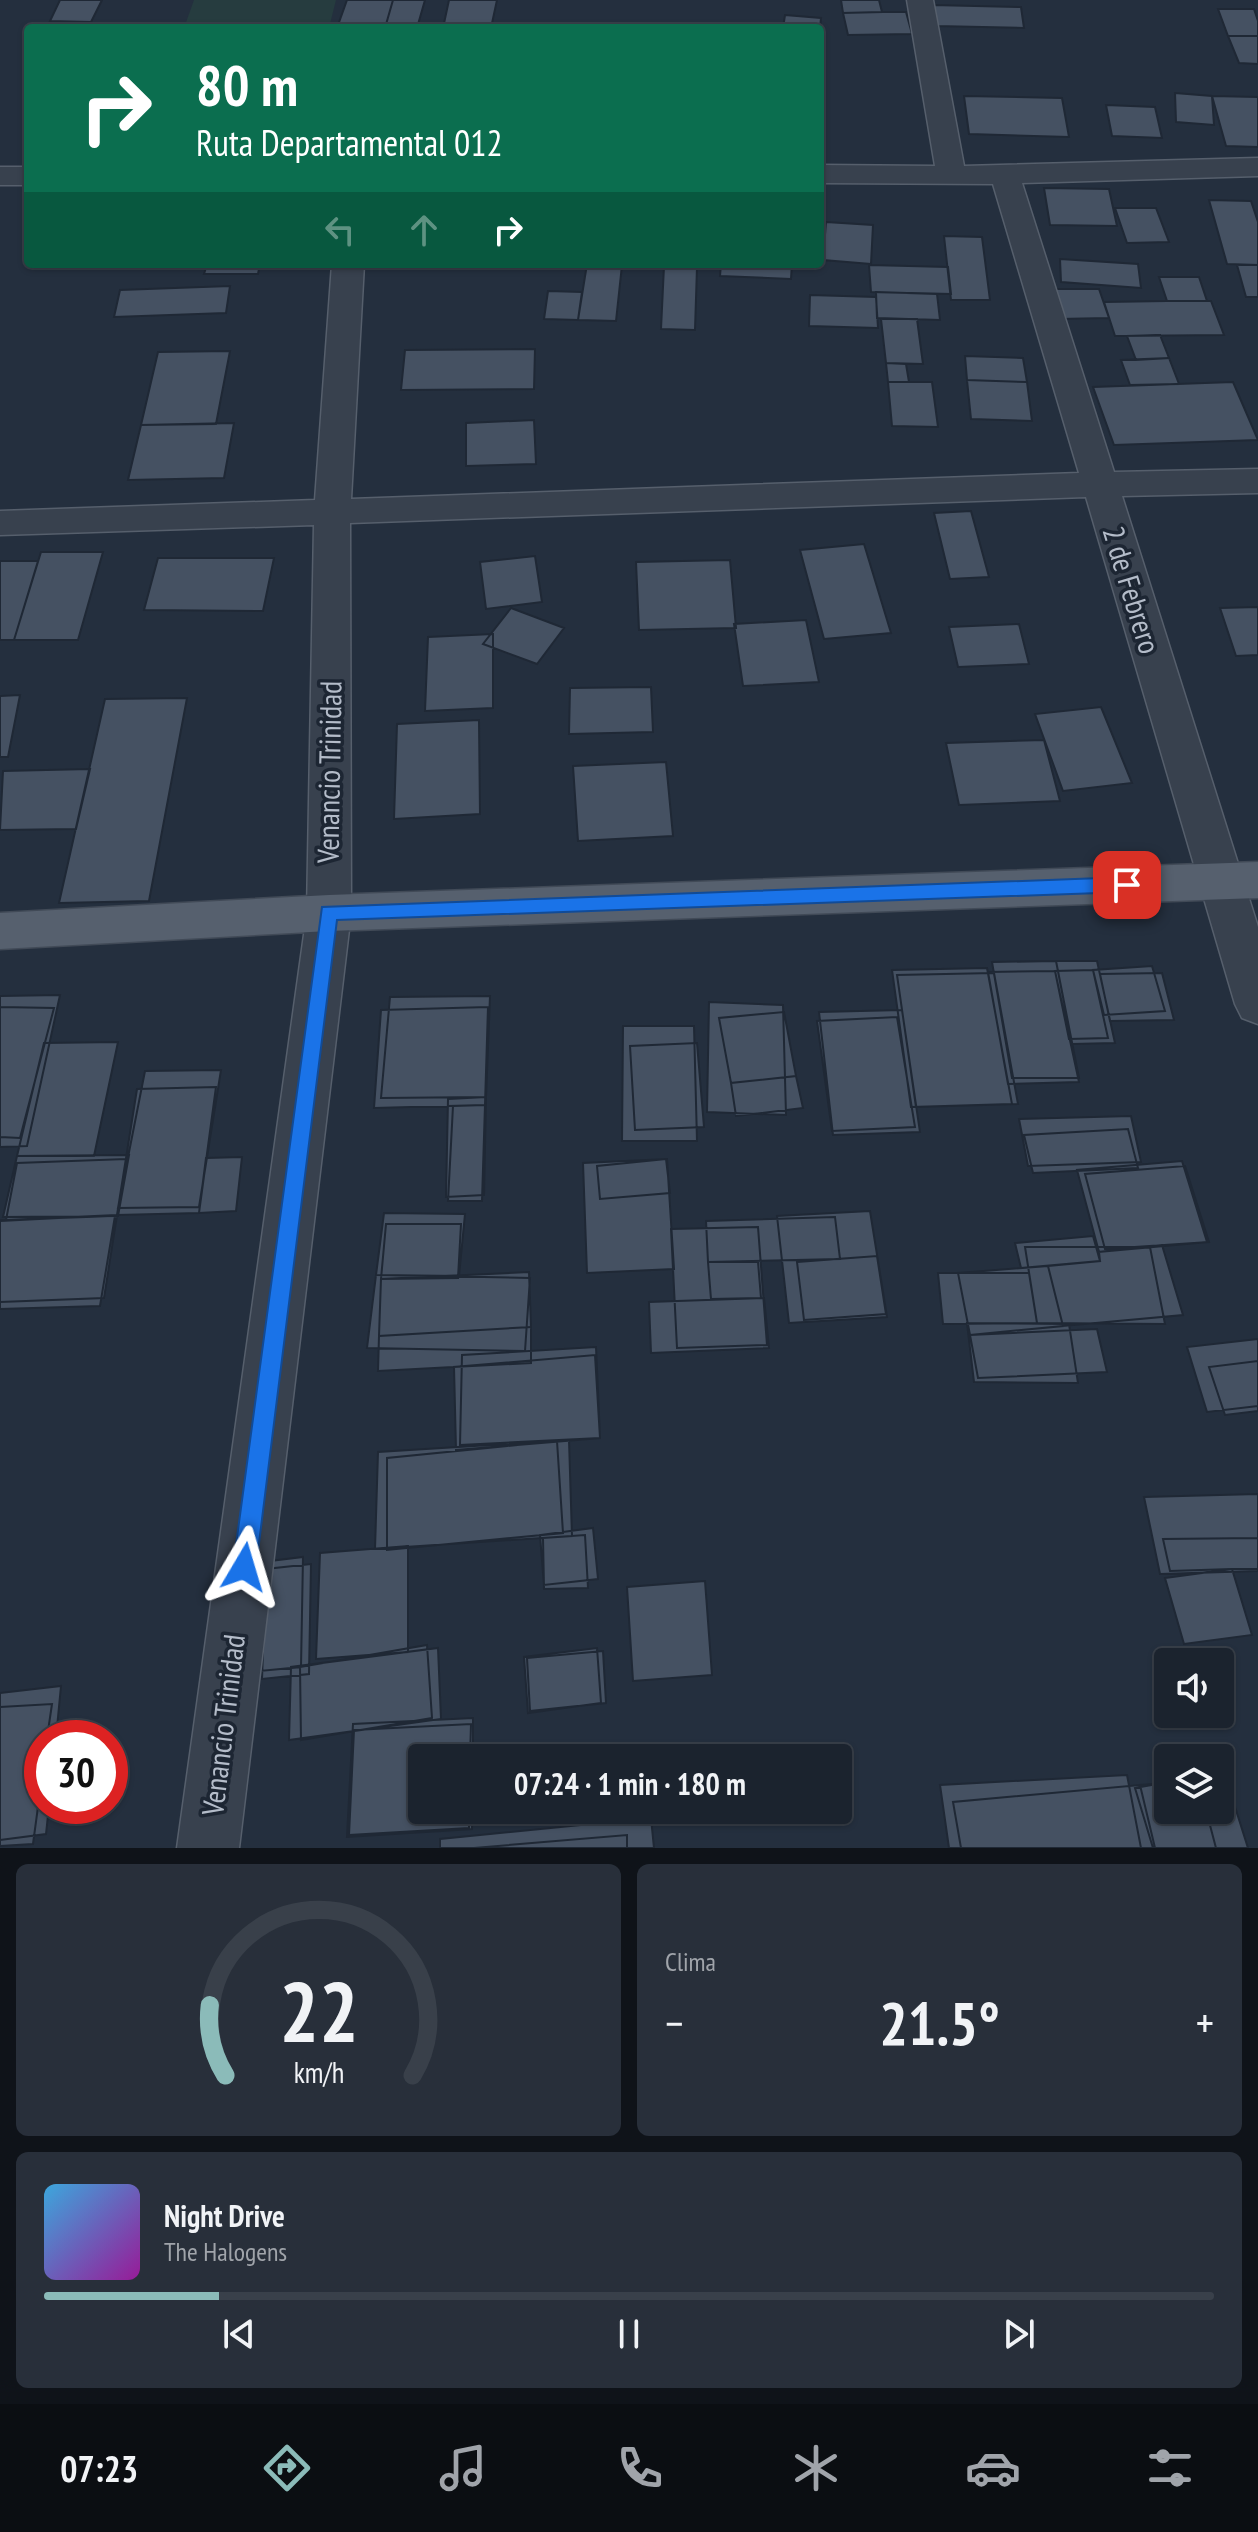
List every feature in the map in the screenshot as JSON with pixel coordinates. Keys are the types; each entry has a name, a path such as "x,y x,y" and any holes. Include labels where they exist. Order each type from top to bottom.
{"main road":[{"path":"0,931 329,913 1241,880"}],"street":[{"path":"920,0 951,173"},
{"path":"824,174 1005,175 1258,167"},
{"name":"2 de Febrero","path":"1005,175 1098,483 1241,880 1258,1004"},
{"path":"0,176 24,176"},
{"name":"Venancio Trinidad","path":"208,1848 329,913 332,514 348,268"},
{"path":"0,523 332,514 1098,483 1258,481"}],"green space":[{"path":"194,0 336,0 330,24 185,24"}],"building":[{"path":"60,0 102,0 91,22 50,21"},
{"path":"347,0 393,0 386,24 338,24"},
{"path":"393,0 425,0 418,24 386,24"},
{"path":"449,0 497,0 492,24 444,24"},
{"path":"841,0 879,0 882,12 843,13"},
{"path":"932,5 1021,7 1024,28 935,26"},
{"path":"1218,9 1254,9 1258,36 1228,36"},
{"path":"906,12 912,34 848,35 843,13"},
{"path":"785,15 821,18 820,24 784,24"},
{"path":"1228,36 1258,36 1258,64 1239,63"},
{"path":"1175,93 1212,96 1214,125 1176,122"},
{"path":"964,96 1062,98 1069,137 969,134"},
{"path":"1212,96 1258,97 1258,147 1226,146"},
{"path":"1106,105 1155,107 1162,138 1112,136"},
{"path":"1044,188 1109,189 1117,226 1050,225"},
{"path":"1209,200 1251,201 1258,222 1258,265 1227,264"},
{"path":"1115,208 1156,208 1169,242 1127,243"},
{"path":"826,222 873,225 871,264 824,260"},
{"path":"944,236 982,237 990,300 951,300"},
{"path":"1060,259 1138,264 1141,288 1061,282"},
{"path":"869,265 948,267 951,294 871,292"},
{"path":"1237,265 1258,265 1258,297 1246,297"},
{"path":"206,268 259,268 258,274 204,274"},
{"path":"586,268 622,268 616,321 578,320"},
{"path":"664,268 697,268 695,330 661,329"},
{"path":"721,268 792,268 791,279 720,276"},
{"path":"1159,277 1199,277 1207,301 1167,301"},
{"path":"230,286 226,313 114,317 120,290"},
{"path":"1050,289 1099,289 1109,318 1058,319"},
{"path":"548,291 582,292 578,320 544,319"},
{"path":"876,292 937,294 940,320 877,318"},
{"path":"810,295 876,297 878,328 809,326"},
{"path":"1211,301 1224,335 1115,336 1104,302"},
{"path":"881,319 917,319 923,364 886,363"},
{"path":"1160,335 1169,358 1136,360 1127,336"},
{"path":"535,349 534,389 401,390 405,350"},
{"path":"230,351 216,424 141,425 158,352"},
{"path":"965,356 1023,358 1027,382 967,380"},
{"path":"1169,358 1179,384 1130,385 1121,360"},
{"path":"886,363 906,364 909,382 888,382"},
{"path":"967,380 1027,382 1032,421 971,419"},
{"path":"888,382 932,382 938,427 892,426"},
{"path":"1233,382 1258,440 1114,445 1093,387"},
{"path":"534,420 536,464 466,466 466,423"},
{"path":"234,423 224,478 128,480 141,425"},
{"path":"971,511 989,577 950,579 934,513"},
{"path":"864,544 891,633 824,639 800,550"},
{"path":"41,552 103,552 78,640 14,640"},
{"path":"535,556 542,602 486,609 480,562"},
{"path":"158,558 274,558 263,611 144,610"},
{"path":"730,560 736,628 639,630 636,562"},
{"path":"0,561 38,561 14,640 0,640"},
{"path":"1258,607 1258,655 1236,656 1220,608"},
{"path":"511,608 564,628 537,664 483,644"},
{"path":"806,620 819,682 743,686 734,624"},
{"path":"1019,624 1029,664 958,667 949,627"},
{"path":"493,634 493,708 425,711 428,637"},
{"path":"651,687 653,732 569,734 570,688"},
{"path":"20,695 8,757 0,757 0,696"},
{"path":"187,698 149,901 59,903 105,699"},
{"path":"1101,707 1132,783 1063,791 1035,714"},
{"path":"479,720 480,814 394,819 397,724"},
{"path":"1044,740 1060,801 959,805 946,743"},
{"path":"666,762 673,836 578,841 573,766"},
{"path":"90,769 76,829 0,830 3,771"},
{"path":"1056,961 1097,961 1115,1043 1072,1044"},
{"path":"1056,961 1079,1078 1012,1078 992,962"},
{"path":"1152,966 1165,1011 1104,1015 1093,970"},
{"path":"987,968 1012,1104 911,1107 892,970"},
{"path":"1093,970 1108,1038 1069,1039 1055,971"},
{"path":"1055,971 1079,1082 1008,1084 988,972"},
{"path":"994,973 1018,1104 916,1107 897,975"},
{"path":"1162,973 1174,1020 1110,1021 1100,974"},
{"path":"60,995 27,1146 0,1147 0,996"},
{"path":"490,996 486,1097 381,1098 390,997"},
{"path":"709,1002 783,1005 786,1115 707,1112"},
{"path":"0,1007 54,1008 20,1138 0,1137"},
{"path":"488,1007 485,1105 374,1108 381,1010"},
{"path":"902,1010 920,1132 833,1135 819,1012"},
{"path":"784,1012 796,1076 731,1083 719,1018"},
{"path":"897,1017 915,1127 832,1131 817,1021"},
{"path":"623,1026 694,1026 697,1141 622,1141"},
{"path":"118,1042 94,1156 17,1156 44,1043"},
{"path":"697,1043 704,1127 635,1130 630,1046"},
{"path":"221,1070 199,1207 118,1208 145,1071"},
{"path":"796,1076 803,1108 736,1116 731,1083"},
{"path":"216,1087 199,1213 117,1215 137,1089"},
{"path":"486,1097 484,1195 446,1197 448,1099"},
{"path":"485,1105 482,1201 448,1201 453,1106"},
{"path":"1131,1116 1141,1162 1028,1166 1019,1119"},
{"path":"1128,1129 1138,1168 1033,1173 1024,1135"},
{"path":"129,1155 118,1216 3,1217 17,1156"},
{"path":"242,1157 236,1211 199,1213 206,1158"},
{"path":"126,1159 117,1215 6,1220 17,1163"},
{"path":"666,1159 670,1193 600,1199 597,1166"},
{"path":"667,1159 674,1269 587,1273 583,1163"},
{"path":"1182,1161 1207,1242 1099,1252 1077,1170"},
{"path":"1185,1166 1209,1242 1105,1249 1085,1174"},
{"path":"870,1211 887,1317 789,1323 777,1216"},
{"path":"384,1213 465,1214 459,1276 376,1275"},
{"path":"117,1215 104,1298 0,1302 0,1221"},
{"path":"115,1216 100,1306 0,1309 0,1220"},
{"path":"835,1217 840,1259 708,1262 706,1221"},
{"path":"386,1224 461,1224 458,1278 381,1279"},
{"path":"758,1227 767,1345 677,1348 671,1229"},
{"path":"1093,1236 1100,1261 1021,1268 1015,1243"},
{"path":"1162,1245 1183,1315 1063,1326 1048,1266 1100,1261 1099,1252"},
{"path":"1025,1247 1150,1247 1165,1324 1037,1323"},
{"path":"877,1256 886,1314 804,1320 797,1262"},
{"path":"708,1262 758,1262 761,1298 711,1299"},
{"path":"1048,1266 1063,1326 970,1335 958,1273"},
{"path":"529,1272 531,1327 379,1336 381,1279"},
{"path":"938,1273 1029,1273 1037,1323 943,1324"},
{"path":"376,1275 530,1278 525,1351 367,1348"},
{"path":"764,1298 769,1348 651,1353 649,1302"},
{"path":"967,1323 1069,1324 1078,1383 974,1382"},
{"path":"531,1327 531,1363 378,1371 379,1336"},
{"path":"1097,1329 1107,1372 978,1378 970,1335"},
{"path":"1258,1339 1258,1406 1207,1412 1187,1347"},
{"path":"596,1347 600,1438 460,1445 462,1355"},
{"path":"595,1355 600,1438 456,1450 454,1367"},
{"path":"1258,1361 1258,1411 1225,1415 1209,1367"},
{"path":"569,1440 572,1536 375,1549 378,1452"},
{"path":"557,1441 563,1533 387,1550 387,1458"},
{"path":"1258,1494 1258,1571 1160,1574 1144,1497"},
{"path":"593,1528 598,1579 544,1585 540,1535"},
{"path":"585,1535 588,1588 544,1589 543,1538"},
{"path":"1258,1538 1258,1569 1170,1571 1163,1539"},
{"path":"408,1546 408,1652 316,1659 320,1553"},
{"path":"303,1557 301,1667 260,1671 262,1562"},
{"path":"311,1564 309,1674 262,1679 266,1569"},
{"path":"1232,1569 1252,1635 1184,1644 1165,1578"},
{"path":"705,1581 712,1675 633,1681 627,1587"},
{"path":"427,1645 432,1718 301,1740 300,1667"},
{"path":"438,1648 441,1719 289,1740 291,1667"},
{"path":"597,1648 601,1703 528,1713 524,1657"},
{"path":"603,1651 606,1703 530,1711 527,1658"},
{"path":"61,1686 58,1720 24,1720 24,1824 47,1824 46,1834 0,1840 0,1693"},
{"path":"52,1704 50,1720 24,1720 24,1824 36,1824 33,1844 0,1846 0,1707"},
{"path":"473,1718 473,1744 408,1744 408,1824 472,1824 472,1829 347,1837 353,1724"},
{"path":"471,1724 470,1744 408,1744 408,1824 469,1824 469,1828 349,1835 354,1730"},
{"path":"1127,1775 1141,1848 949,1848 940,1785"},
{"path":"1154,1784 1154,1824 1210,1824 1216,1848 1155,1848 1140,1785"},
{"path":"1140,1785 1155,1848 961,1848 953,1802"},
{"path":"1154,1785 1154,1824 1234,1824 1234,1804 1248,1848 1153,1848 1135,1788"},
{"path":"591,1824 652,1824 654,1848 440,1848 440,1839"},
{"path":"627,1835 627,1848 474,1848"}],"route":[{"path":"244,1567 329,913 1127,885"}]}
